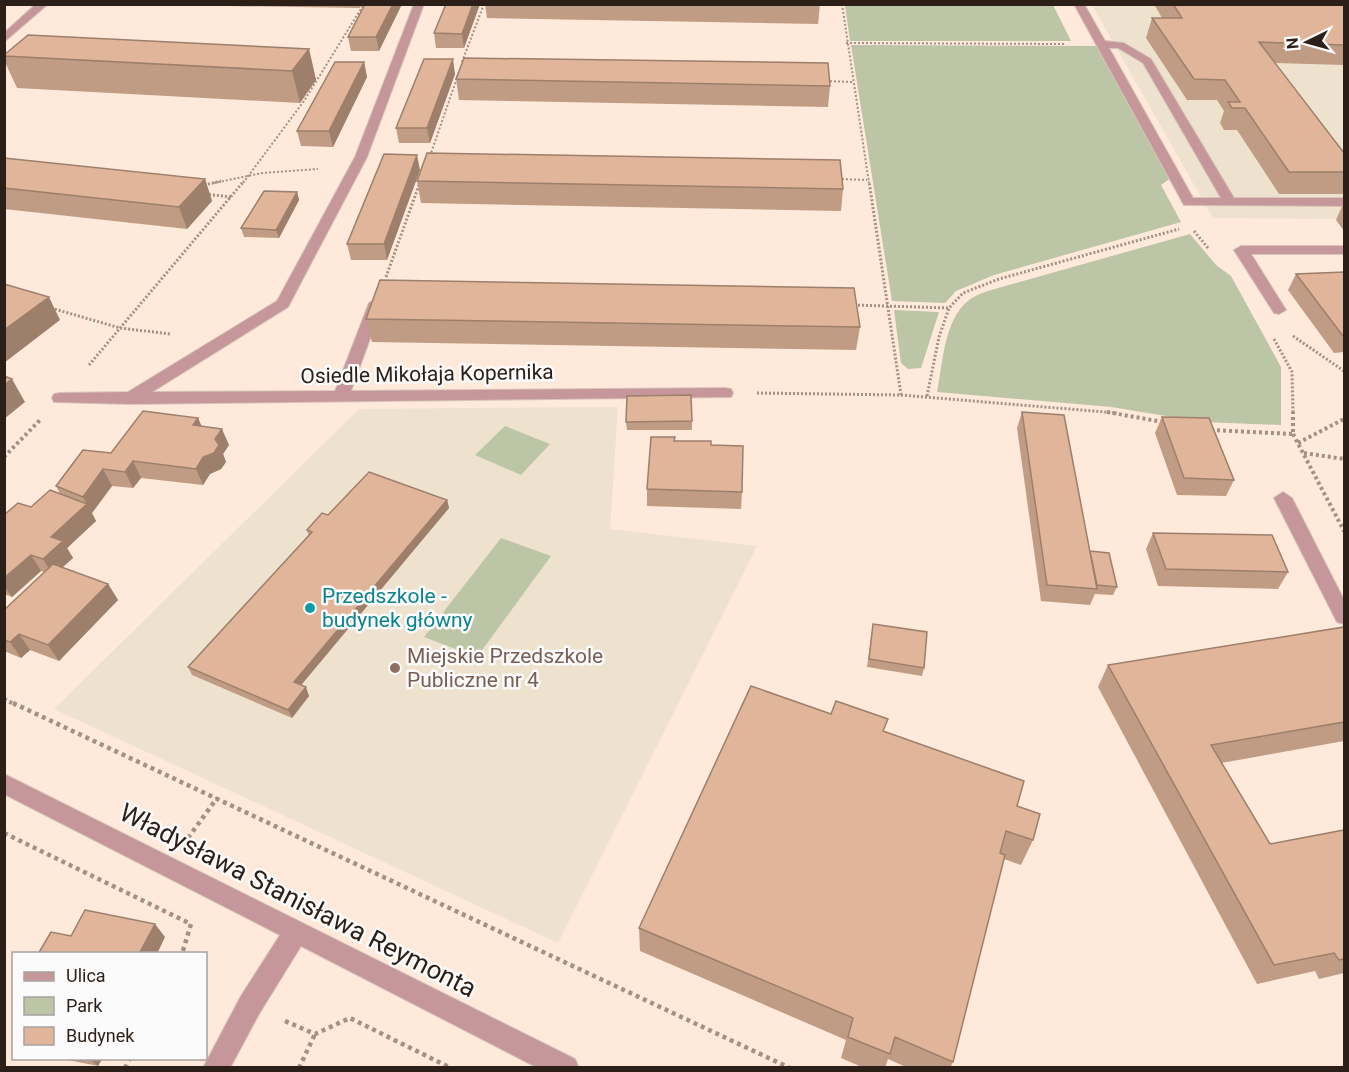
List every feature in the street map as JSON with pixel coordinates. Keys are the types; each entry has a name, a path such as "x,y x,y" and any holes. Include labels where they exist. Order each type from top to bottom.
{"street":[{"path":"129,399 227,341 283,304 356,167 419,4"},
{"path":"1079,4 1189,201 1344,202"},
{"path":"4,39 39,6"},
{"path":"1101,44 1120,45 1147,61 1230,202"},
{"path":"1279,310 1241,250 1344,250"},
{"path":"341,397 383,286"},
{"name":"Osiedle Mikołaja Kopernika","path":"60,398 725,393"},
{"path":"1283,498 1344,617"},
{"name":"Władysława Stanisława Reymonta","path":"4,783 566,1068"},
{"path":"216,1068 250,1005 296,932"}],"path":[{"path":"87,368 269,153 322,78 364,4"},
{"path":"429,158 484,4"},
{"path":"842,4 901,395"},
{"path":"846,42 1101,44"},
{"path":"310,77 322,78"},
{"path":"816,81 852,82"},
{"path":"197,187 250,175 356,167"},
{"path":"383,286 421,179"},
{"path":"831,179 867,180"},
{"path":"198,194 231,197"},
{"path":"927,396 939,337 949,308 963,293 999,279 1190,226"},
{"path":"852,305 949,308"},
{"path":"46,307 120,328 227,341"},
{"path":"1271,333 1292,372 1293,434 1344,531"},
{"path":"1288,333 1344,371"},
{"path":"725,393 927,396 1110,412 1169,423"},
{"path":"1298,443 1344,419"},
{"path":"1204,429 1293,434"},
{"path":"1304,453 1344,459"},
{"path":"4,699 790,1068"},
{"path":"4,833 191,924 183,952"},
{"path":"250,1005 315,1034"},
{"path":"299,1068 315,1034 350,1018 451,1068"}],"shaded area":[{"path":"1092,5 1344,5 1344,219 1213,218"},
{"name":"Miejskie Przedszkole Publiczne nr 4","path":"618,407 610,529 757,546 558,943 54,709 359,409"}],"green space":[{"path":"845,5 1053,5 1071,41 850,41"},
{"path":"851,45 1099,46 1171,178 1161,185 1181,222 994,275 956,291 945,303 892,301"},
{"path":"1190,234 1216,265 1231,276 1281,367 1281,425 1203,422 1111,407 937,392 949,330 960,309 971,299 998,288"},
{"path":"894,310 939,312 921,368 908,369 901,363"},
{"path":"505,426 550,444 521,475 475,455"},
{"path":"501,538 551,556 477,657 424,637"}],"building":[{"path":"365,4 393,4 376,37 348,37"},
{"path":"446,4 473,4 462,34 434,33"},
{"path":"1173,4 1344,4 1344,45 1259,42 1344,153 1344,172 1289,172 1245,108 1232,108 1228,102 1240,102 1225,80 1194,79 1152,18 1182,18"},
{"path":"28,35 309,49 292,71 4,56"},
{"path":"464,58 828,63 830,86 456,79"},
{"path":"424,59 453,59 427,128 396,128"},
{"path":"335,62 364,62 329,131 297,131"},
{"path":"427,153 840,160 843,189 417,181"},
{"path":"384,154 417,155 384,244 347,244"},
{"path":"4,158 205,179 179,207 4,188"},
{"path":"264,191 297,192 276,230 241,228"},
{"path":"1344,272 1344,336 1343,336 1296,274"},
{"path":"380,280 854,288 860,327 366,319"},
{"path":"4,284 49,297 4,330"},
{"path":"4,376 12,379 4,385"},
{"path":"691,395 692,421 626,422 627,396"},
{"path":"143,411 198,418 193,425 222,429 215,439 219,445 214,453 203,457 196,469 133,461 125,472 103,469 83,497 56,486 83,450 111,453"},
{"path":"1022,412 1064,415 1097,589 1047,585"},
{"path":"1162,417 1209,418 1234,480 1184,478"},
{"path":"651,437 675,437 674,441 711,441 711,445 743,446 742,492 647,489"},
{"name":"Przedszkole - budynek główny","path":"369,472 447,500 294,682 306,687 288,710 188,667 312,532 307,530 322,513 328,515"},
{"path":"50,490 87,504 51,537 63,541 43,559 31,555 4,578 4,515 18,503 31,507"},
{"path":"1153,533 1272,535 1288,572 1166,569"},
{"path":"1090,551 1109,553 1117,587 1097,585"},
{"path":"53,564 108,584 48,645 19,634 10,642 4,640 4,610"},
{"path":"873,624 927,632 924,668 869,659"},
{"path":"1344,627 1344,722 1211,745 1270,844 1344,830 1344,959 1339,960 1334,953 1274,965 1108,665"},
{"path":"751,686 831,714 836,701 888,719 883,731 1024,781 1017,806 1040,814 1033,840 1006,831 1000,853 1005,855 953,1062 895,1037 890,1054 848,1037 853,1018 639,928"},
{"path":"85,910 155,924 140,952 39,952 51,932 71,936"}],"place":[{"name":"Przedszkole - budynek główny","path":"310,608"},
{"name":"Miejskie Przedszkole Publiczne nr 4","path":"395,668"}]}
